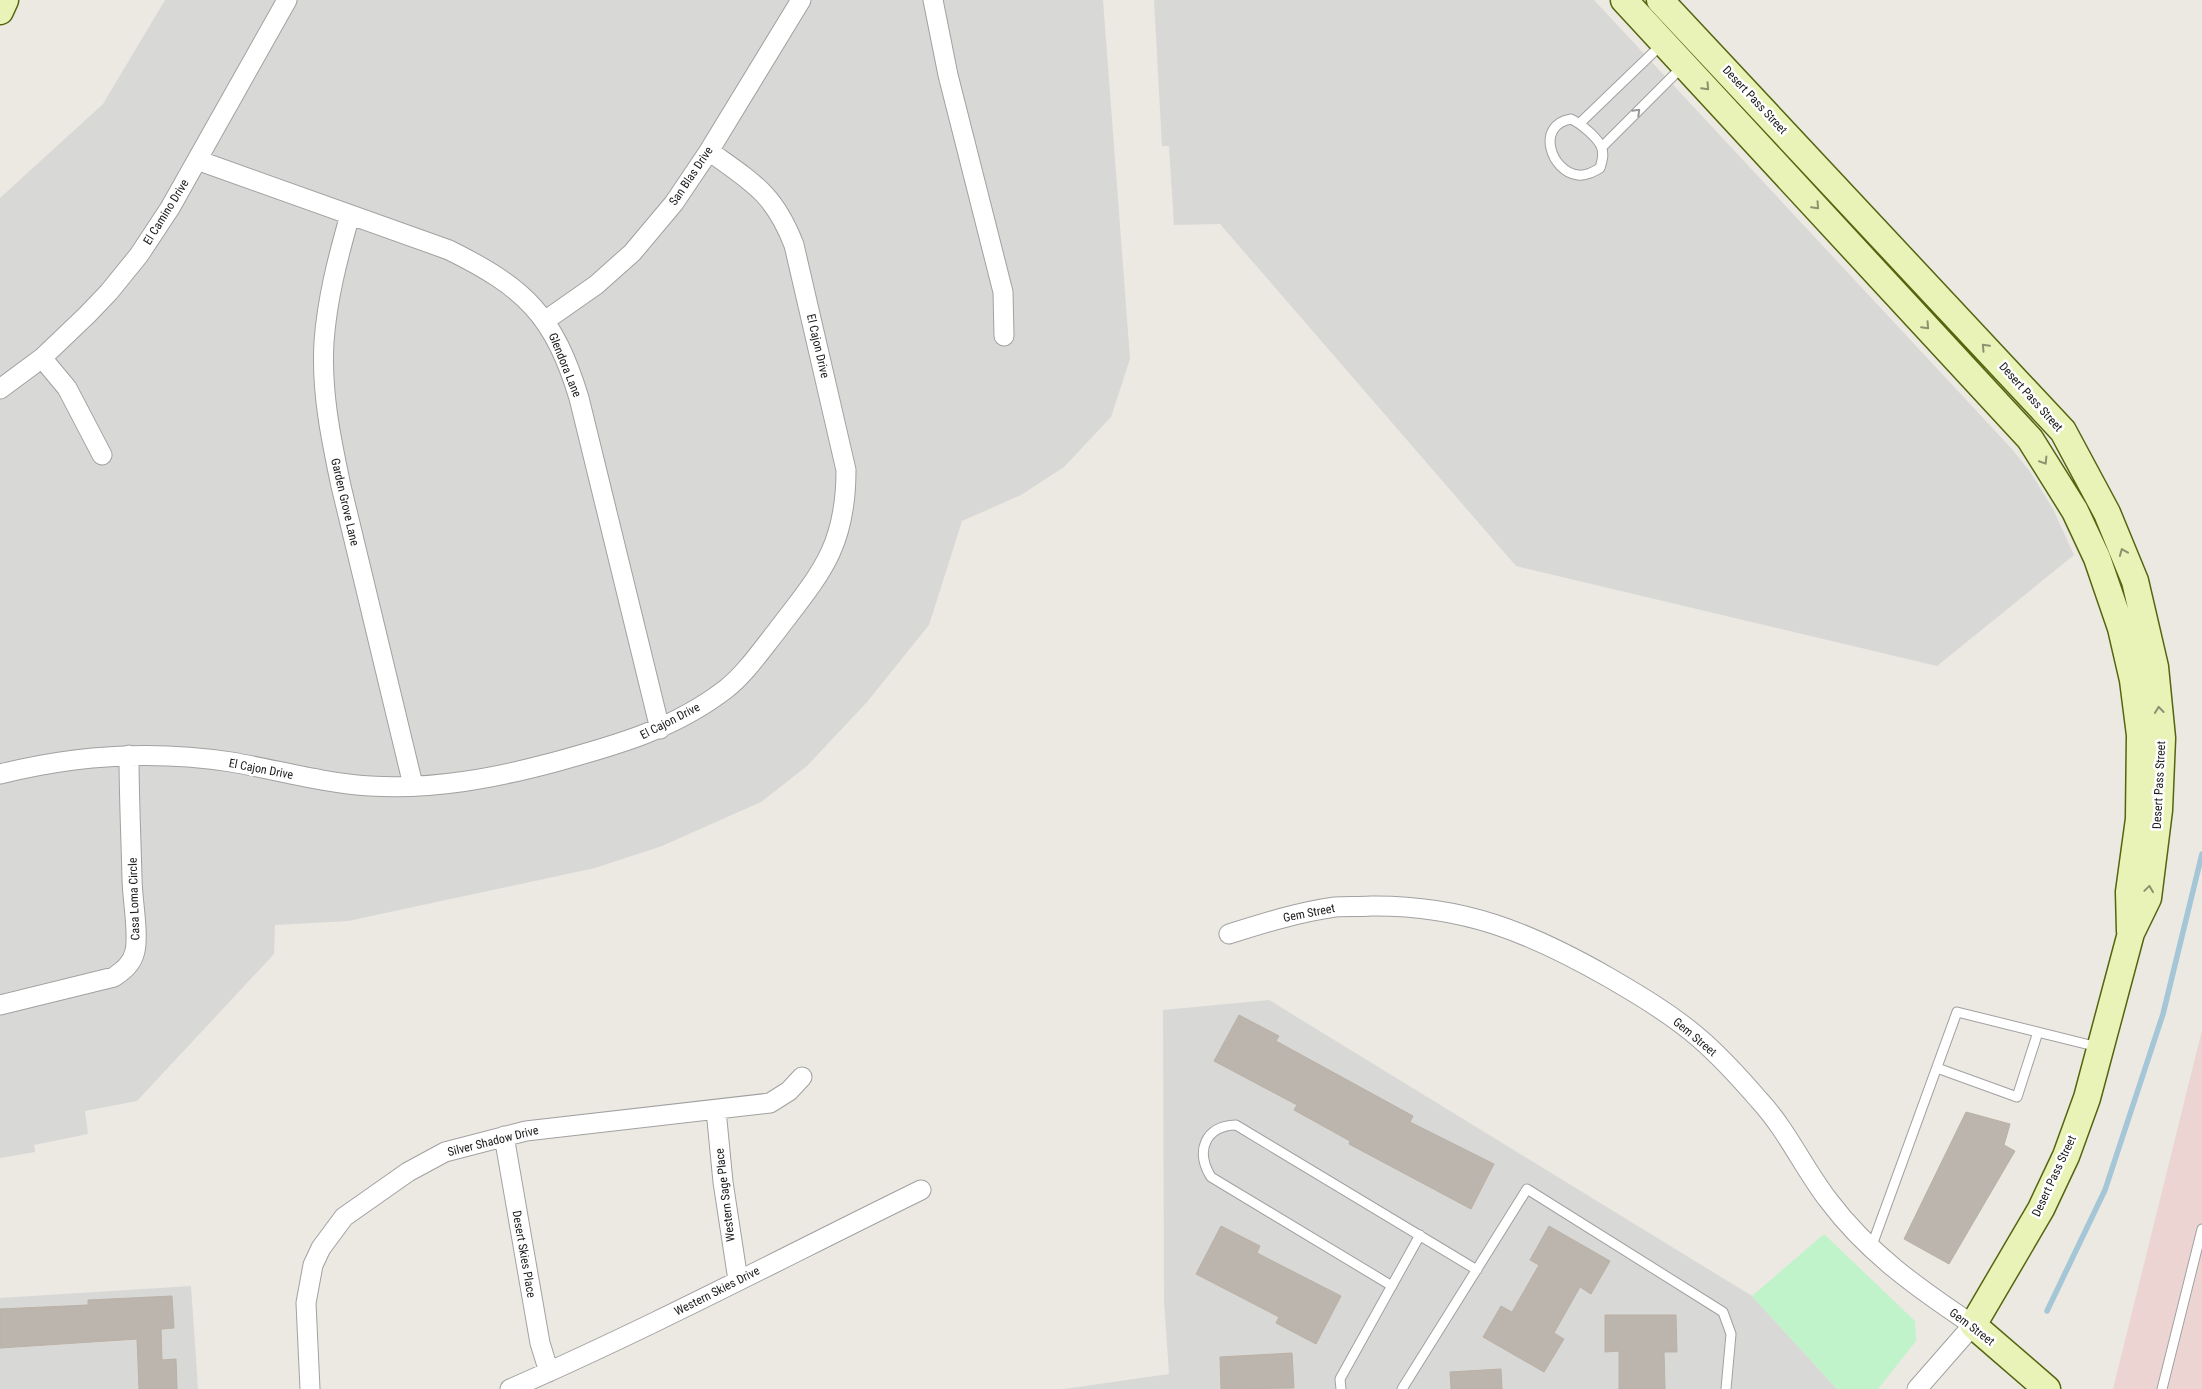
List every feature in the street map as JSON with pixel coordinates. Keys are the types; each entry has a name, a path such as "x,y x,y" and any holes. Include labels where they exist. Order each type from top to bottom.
{"street":[{"path":"0,11 6,0"},
{"name":"El Camino Drive","path":"0,389 42,358 109,292 139,255 170,208 198,160 287,0"},
{"name":"San Blas Drive","path":"546,320 596,285 632,253 674,203 709,151 801,0"},
{"path":"933,0 948,75 1003,292 1004,336"},
{"name":"Desert Pass Street","path":"1624,0 1674,34 2063,430 2107,513 2135,581 2155,667 2162,738 2159,810 2148,898 2130,933 2087,1098 2066,1156 2041,1209 1973,1325 1917,1389"},
{"name":"Desert Pass Street","path":"1660,0 1674,34"},
{"name":"Desert Pass Street","path":"1694,54 2030,439 2074,511 2097,558 2121,628 2134,680 2140,735 2140,791 2139,819 2129,892 2130,933"},
{"name":"El Cajon Drive","path":"0,774 83,758 129,755 184,757 230,762 313,780 372,786 459,783 499,776 604,749 660,729 707,703 729,687 753,661 822,572 833,550 840,527 846,495 843,454 794,245 774,204 764,192 709,151"},
{"name":"Glendora Lane","path":"198,160 450,250 504,279 533,305 546,320 561,348 579,398 660,729"},
{"name":"Garden Grove Lane","path":"350,215 335,266 326,315 324,386 330,438 413,785"},
{"path":"42,358 68,388 102,455"},
{"path":"2030,439 2052,419"},
{"name":"Casa Loma Circle","path":"0,1004 114,977 125,970 131,962 135,950 135,937 129,755"},
{"name":"Gem Street","path":"1229,934 1290,915 1337,907 1408,906 1464,915 1514,930 1566,954 1633,992 1669,1015 1699,1038 1762,1102 1794,1147 1827,1199 1847,1225 1920,1290 1973,1325 2047,1389"},
{"name":"Silver Shadow Drive","path":"310,1389 306,1303 312,1265 333,1231 351,1212 408,1172 445,1152 504,1136 570,1124 716,1110 770,1102 789,1091 802,1077"},
{"name":"Western Sage Place","path":"716,1110 725,1200 738,1280"},
{"name":"Desert Skies Place","path":"504,1136 540,1343 549,1372"},
{"name":"Western Skies Drive","path":"510,1389 697,1302 921,1190"}],"lane":[{"path":"1580,123 1674,34"},
{"path":"1602,147 1694,54"},
{"path":"1571,120 1580,123 1602,147 1604,158 1600,168 1590,174 1578,175 1561,167 1552,153 1550,141 1552,130 1560,121 1571,120"},
{"path":"1871,1248 1957,1012 2101,1048"},
{"path":"1937,1068 2017,1097 2038,1032"},
{"path":"1392,1286 1211,1176 1204,1166 1202,1154 1206,1141 1213,1132 1224,1126 1236,1125 1477,1270"},
{"path":"1402,1389 1528,1189 1723,1312 1731,1334 1726,1389"},
{"path":"2162,1389 2202,1228"},
{"path":"1341,1389 1340,1379 1420,1235"}],"shaded area":[{"path":"165,0 1103,0 1130,359 1111,417 1064,467 1021,495 962,521 929,625 867,702 807,766 761,802 662,846 595,868 348,921 275,925 274,954 137,1101 85,1111 88,1134 34,1145 35,1152 0,1158 0,198 103,104"},
{"path":"1154,0 1594,0 2011,448 2031,473 2053,509 2074,555 1937,666 1516,566 1220,224 1174,225 1169,146 1162,146"},
{"path":"1269,1000 1752,1296 1837,1389 1064,1389 1169,1374 1164,1301 1163,1010"},
{"path":"2202,1030 2202,1389 2113,1389"},
{"path":"191,1286 198,1389 0,1389 0,1298"}],"green space":[{"path":"1824,1234 1915,1321 1916,1341 1878,1389 1837,1389 1752,1296"}],"building":[{"path":"1239,1015 1279,1036 1276,1041 1413,1116 1410,1122 1494,1164 1471,1209 1349,1144 1350,1141 1294,1110 1297,1105 1214,1061"},
{"path":"1966,1112 2010,1124 2004,1145 2015,1151 1949,1264 1904,1239"},
{"path":"1221,1226 1260,1246 1257,1253 1341,1296 1316,1344 1276,1323 1279,1317 1196,1274"},
{"path":"1549,1226 1610,1261 1591,1294 1580,1287 1554,1333 1564,1339 1544,1372 1483,1337 1501,1306 1512,1312 1539,1265 1530,1260"},
{"path":"172,1296 174,1328 161,1329 162,1360 176,1359 177,1389 139,1389 137,1339 0,1348 0,1309 88,1305 88,1300"},
{"path":"1605,1315 1676,1315 1677,1352 1664,1352 1665,1389 1619,1389 1619,1351 1605,1352"},
{"path":"1292,1353 1294,1388 1221,1389 1220,1357"},
{"path":"1501,1369 1502,1389 1451,1389 1450,1372"}],"waterway":[{"path":"2047,1311 2105,1190 2163,1014 2202,854"}]}
